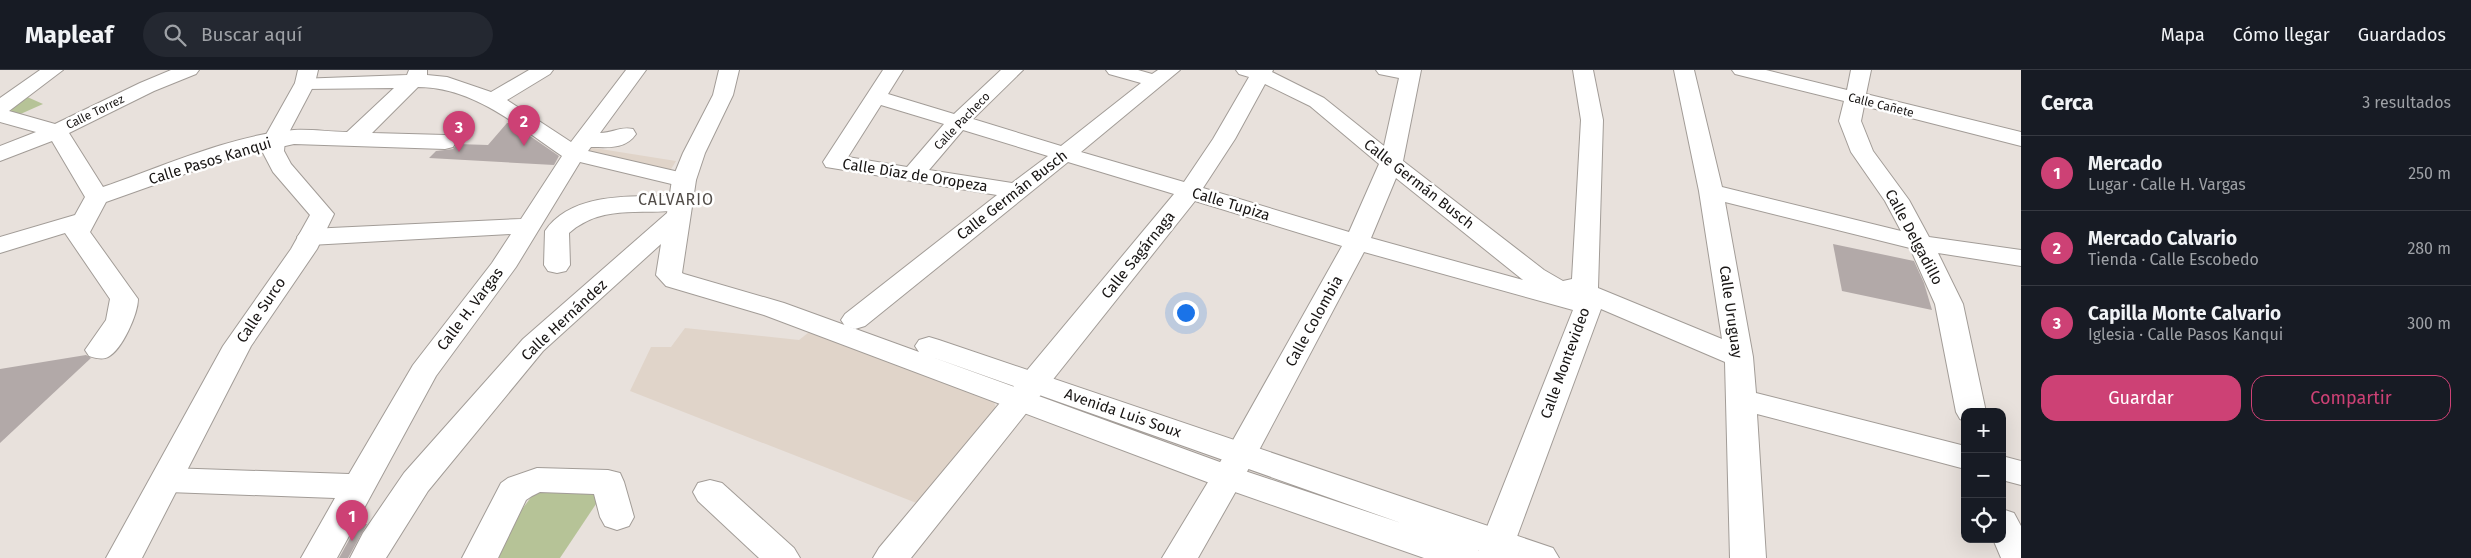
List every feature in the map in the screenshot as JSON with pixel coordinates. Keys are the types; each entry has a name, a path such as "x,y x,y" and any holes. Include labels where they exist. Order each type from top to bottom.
{"street":[{"path":"0,108 53,70"},
{"name":"Calle Torrez","path":"0,154 57,131 147,86 189,70"},
{"path":"493,100 543,70"},
{"name":"Calle Hernández","path":"368,558 375,543 416,482 533,345 681,200 694,153 723,96 729,70"},
{"name":"Calle Díaz de Oropeza","path":"893,70 834,162 1016,191"},
{"name":"Calle Pacheco","path":"913,174 960,121 1013,70"},
{"path":"1116,70 1163,76"},
{"name":"Calle Montevideo","path":"1496,550 1586,298 1592,120 1583,70"},
{"name":"Calle Uruguay","path":"1684,70 1711,191 1739,357 1748,558"},
{"name":"Calle Cañete","path":"1742,70 2021,139"},
{"name":"Calle Delgadillo","path":"1861,70 1850,121 1862,152 1897,200 1949,304 1970,408"},
{"name":"Calle Colombia","path":"1180,558 1234,465 1357,242 1391,163 1402,71"},
{"name":"Calle Germán Busch","path":"1257,72 1317,102 1391,163 1535,276 1586,298"},
{"name":"Calle Sagárnaga","path":"891,558 1189,192 1257,72"},
{"name":"Calle H. Vargas","path":"320,558 423,372 503,267 579,147 639,73"},
{"path":"353,138 417,75"},
{"path":"274,140 307,77 417,75 493,100 681,200"},
{"name":"Calle Germán Busch","path":"855,320 1163,76"},
{"name":"Calle Tupiza","path":"876,97 1357,242 1586,298"},
{"path":"0,115 57,131 97,197 77,232 124,299 125,311 117,327 99,350"},
{"path":"579,147 618,140 624,134"},
{"name":"Calle Pasos Kanqui","path":"97,197 245,147 274,140 294,137 445,142"},
{"name":"Calle Surco","path":"124,558 168,480 238,344 310,237 322,214 281,167 273,151 274,140"},
{"path":"1711,191 1920,243 2021,258"},
{"path":"557,265 557,231 565,222 581,212 601,206 681,200"},
{"name":"Avenida Luis Soux","path":"681,200 669,275 675,280 774,309 1028,391 1234,465 1496,550 1541,558"},
{"path":"0,245 83,220"},
{"path":"310,237 530,226"},
{"name":"Avenida Luis Soux","path":"701,287 789,301 855,320 1028,391"},
{"path":"1586,298 1739,357"},
{"path":"1742,400 1961,457"},
{"name":"Avenida Luis Soux","path":"1234,465 1466,558"},
{"path":"2006,469 2021,473"},
{"path":"168,480 359,487"},
{"path":"480,558 513,492 537,480 608,482 617,517"},
{"path":"710,492 782,558"},
{"path":"2006,530 2019,558"}],"shaded area":[{"path":"588,147 676,161 670,171 584,152"},
{"path":"685,328 799,340 813,329 994,402 996,408 919,504 630,391 651,347 671,347"}],"green space":[{"path":"25,96 43,104 16,116 3,111"},
{"path":"540,485 602,495 560,558 486,558"}],"building":[{"path":"507,123 511,123 559,156 554,165 429,158 436,151 453,149 457,144 488,145"},
{"path":"1833,244 1914,261 1924,283 1932,310 1842,291"},
{"path":"86,355 91,358 0,443 0,369"},
{"path":"358,524 367,524 348,558 339,558"}],"place":[{"name":"Mercado Calvario","path":"524,146"},
{"name":"Capilla Monte Calvario","path":"459,152"},
{"name":"Mercado","path":"352,541"}],"district":[{"name":"CALVARIO","path":"676,199"}]}
